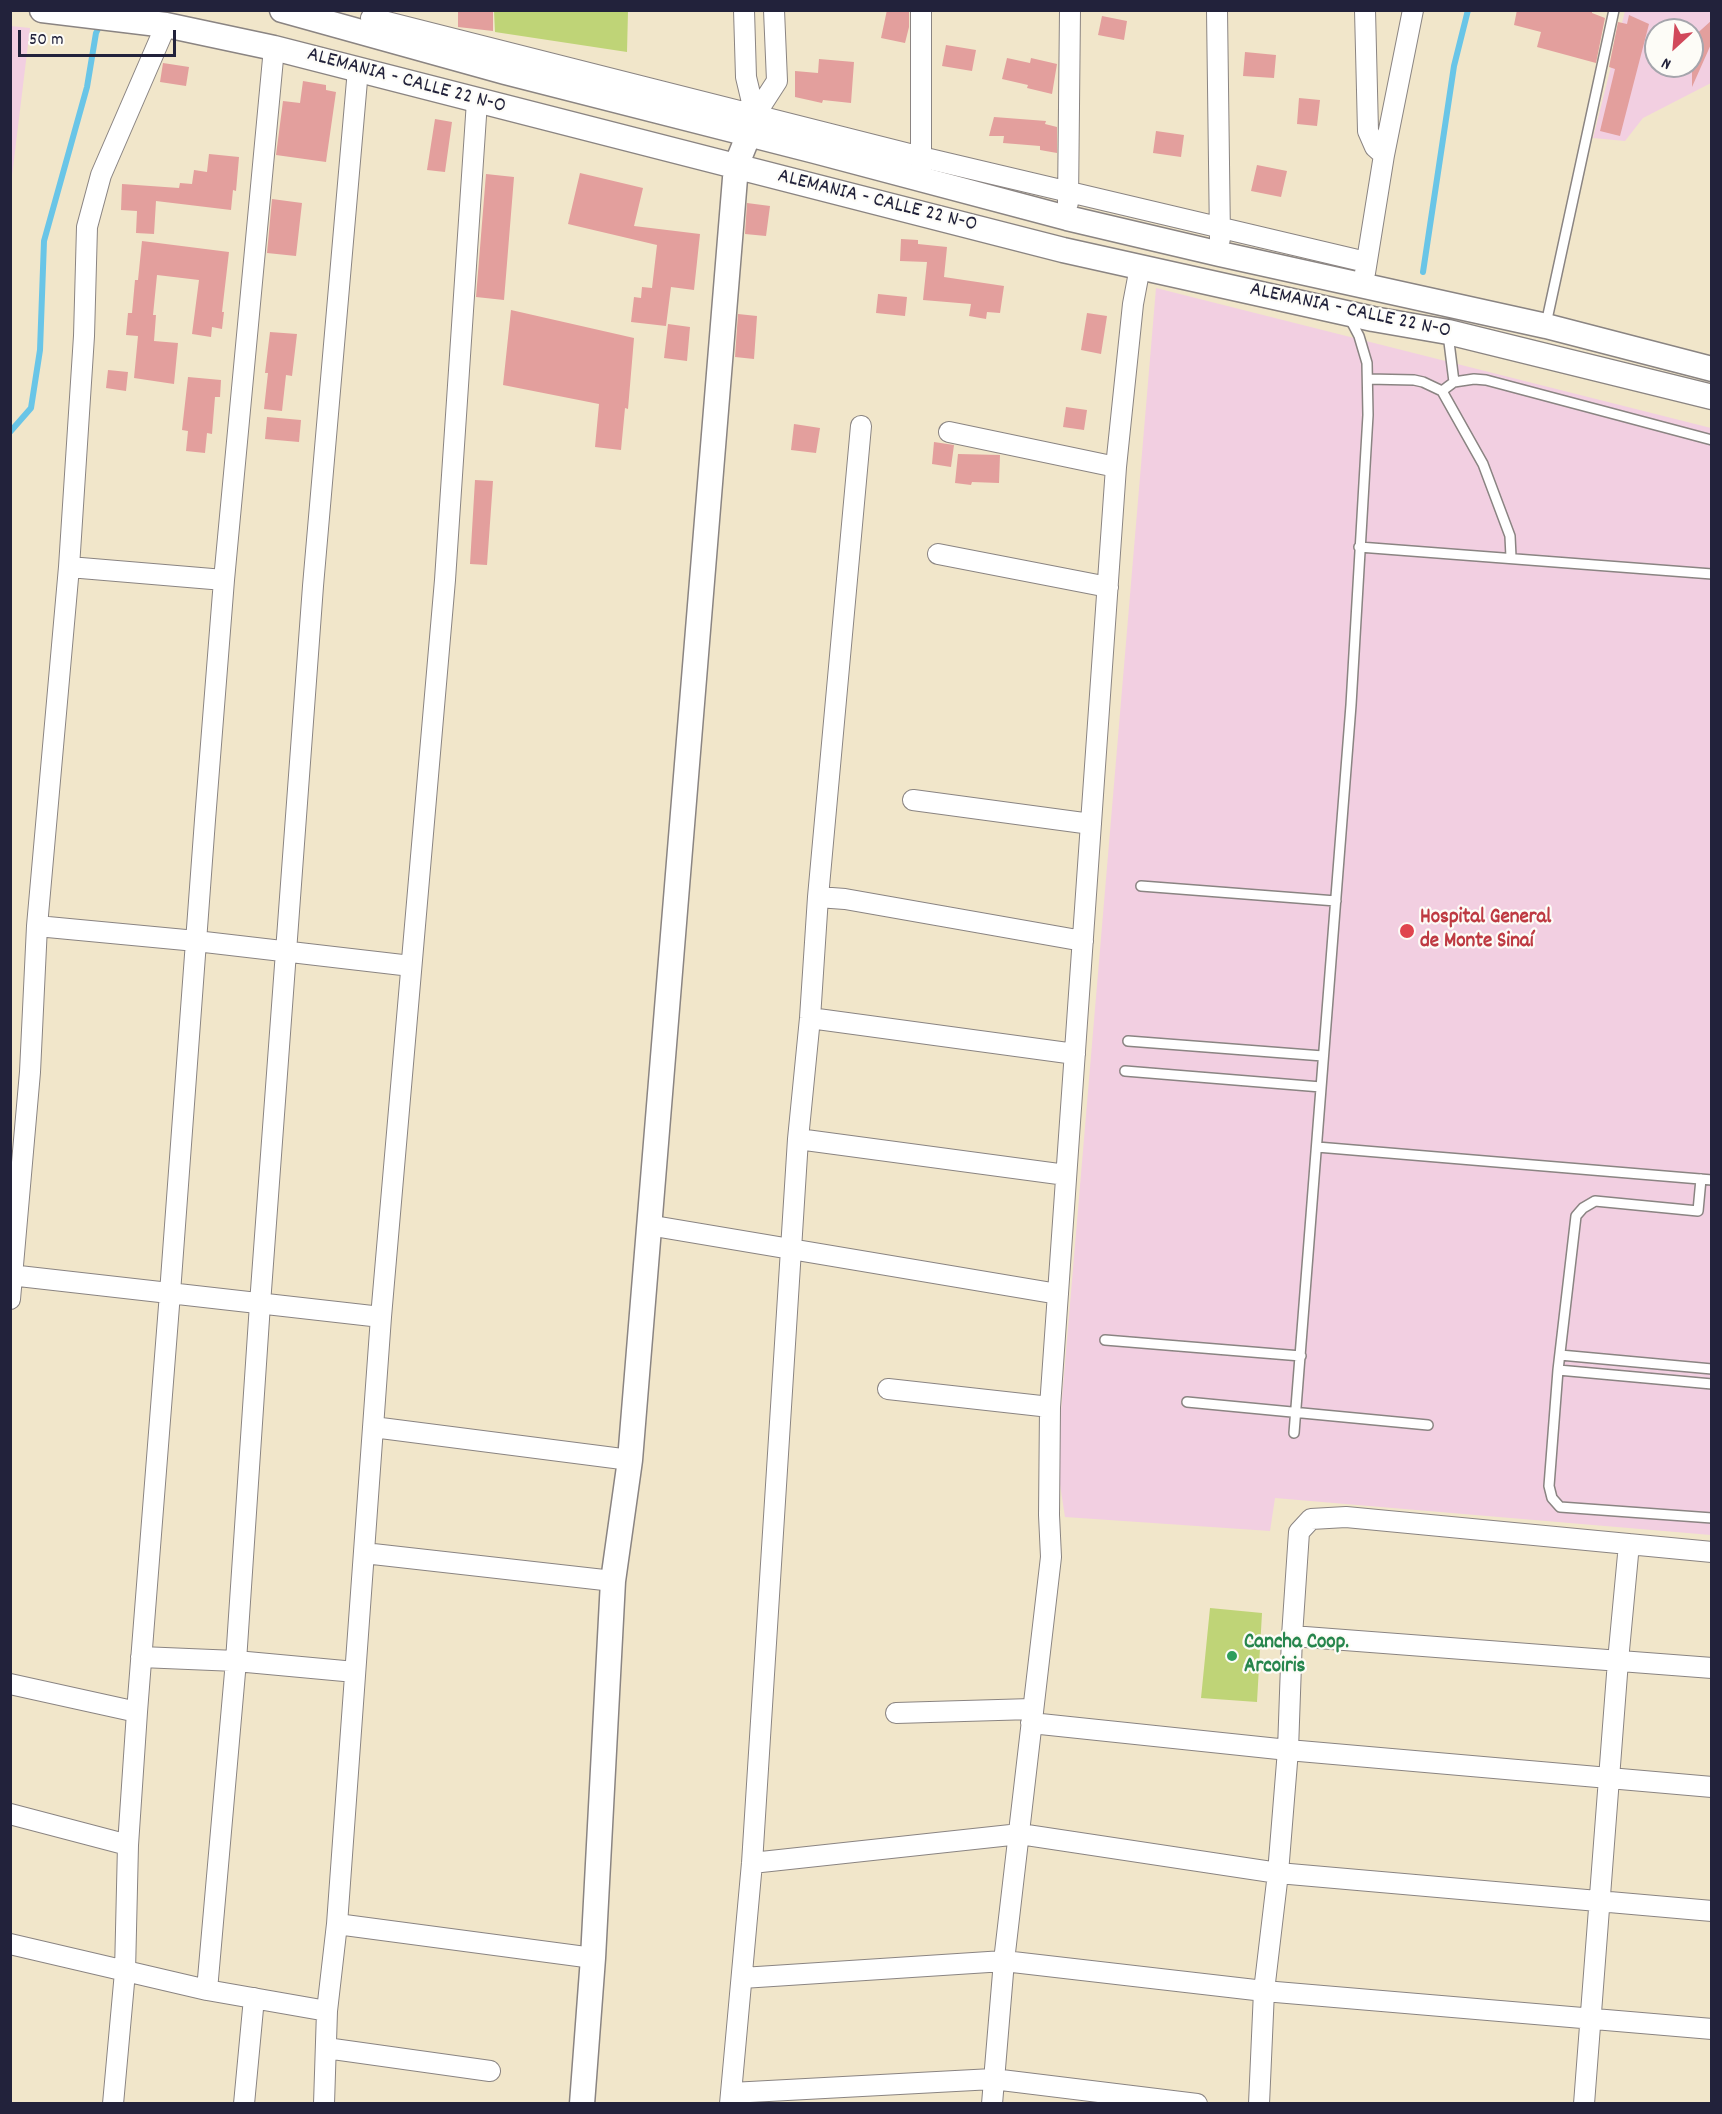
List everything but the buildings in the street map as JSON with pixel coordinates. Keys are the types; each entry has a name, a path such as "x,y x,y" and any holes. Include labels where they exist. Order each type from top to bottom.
{"street":[{"name":"ALEMANIA - CALLE 22 N-O","path":"282,10 313,18 371,21 921,168 1067,218 1220,254 1365,273 1546,326 1712,369"},
{"path":"744,10 746,77 752,124"},
{"path":"582,2103 593,1958 613,1581 630,1460 736,166 752,124 777,81 774,10"},
{"path":"921,10 921,168 1068,193 1220,229 1365,273 1384,154 1413,10"},
{"path":"1067,218 1070,10"},
{"path":"1217,10 1220,254"},
{"path":"1365,10 1368,131 1375,147 1384,154"},
{"name":"ALEMANIA - CALLE 22 N-O","path":"44,11 158,24 274,48 1064,250 1373,319 1448,332 1712,397"},
{"path":"10,1299 30,1072 37,927 69,567 84,336 87,227 101,176 158,24"},
{"path":"113,2103 125,1972 128,1845 141,1657 224,580 274,48"},
{"path":"207,1990 236,1661 313,586 358,69"},
{"path":"324,2103 327,2010 337,1924 381,1317 445,580 477,101"},
{"path":"992,2103 1004,1961 1051,1557 1050,1407 1066,1175 1116,467 1133,304 1140,267"},
{"path":"861,426 798,1139 752,1863 731,2098 993,2079 1197,2103"},
{"path":"949,432 1116,467"},
{"path":"938,554 1108,588"},
{"path":"69,567 224,580"},
{"path":"913,800 1091,824"},
{"path":"818,897 845,899 1083,941"},
{"path":"37,927 196,941 411,966"},
{"path":"810,1018 1075,1054"},
{"path":"798,1139 1066,1175"},
{"path":"648,1225 1058,1294"},
{"path":"11,1275 381,1317"},
{"path":"888,1389 1050,1407"},
{"path":"373,1427 630,1460"},
{"path":"1259,2103 1264,1991 1278,1873 1288,1750 1299,1532 1311,1519 1346,1517 1712,1552"},
{"path":"1584,2103 1629,1544"},
{"path":"364,1553 613,1581"},
{"path":"1292,1636 1712,1668"},
{"path":"141,1657 236,1661 355,1672"},
{"path":"10,1684 137,1712"},
{"path":"896,1713 1032,1716 1288,1750 1712,1787"},
{"path":"10,1814 128,1845"},
{"path":"752,1863 1020,1834 1278,1873 1712,1911"},
{"path":"337,1924 593,1958"},
{"path":"10,1944 207,1990 327,2010"},
{"path":"742,1978 1004,1961 1264,1991 1712,2029"},
{"path":"244,2103 254,1998"},
{"path":"326,2048 490,2071"}],"lane":[{"path":"1546,326 1614,10"},
{"path":"1294,1433 1350,717 1368,415 1365,349 1345,311"},
{"path":"1448,332 1454,382"},
{"path":"1368,379 1414,380 1442,392 1483,464 1510,536 1511,557"},
{"path":"1442,392 1454,382 1486,380 1712,440"},
{"path":"1359,547 1712,574"},
{"path":"1141,886 1336,901"},
{"path":"1128,1041 1323,1056"},
{"path":"1125,1071 1321,1087"},
{"path":"1317,1147 1712,1180"},
{"path":"1701,1179 1698,1210 1595,1201 1583,1208 1576,1216 1558,1370 1549,1486 1552,1498 1560,1507 1712,1518"},
{"path":"1699,1198 1712,1199"},
{"path":"1105,1340 1300,1356"},
{"path":"1560,1354 1712,1369"},
{"path":"1558,1370 1712,1384"},
{"path":"1187,1402 1428,1425"}],"shaded area":[{"path":"1625,11 1711,11 1711,83 1643,118 1625,141 1593,138"},
{"path":"10,26 30,28 11,184"},
{"name":"Hospital General de Monte Sinaí","path":"1156,288 1711,428 1711,1535 1275,1498 1270,1531 1065,1517 1059,1478 1059,1434"}],"green space":[{"path":"494,11 628,11 627,52 495,32"},
{"name":"Cancha Coop. Arcoiris","path":"1210,1608 1262,1613 1257,1702 1201,1698"}],"waterway":[{"path":"1423,272 1454,66 1468,10"},
{"path":"10,432 31,408 40,350 44,241 87,87 96,33 101,23"}],"place":[{"name":"Hospital General de Monte Sinaí","path":"1407,931"},
{"name":"Cancha Coop. Arcoiris","path":"1232,1656"}]}
